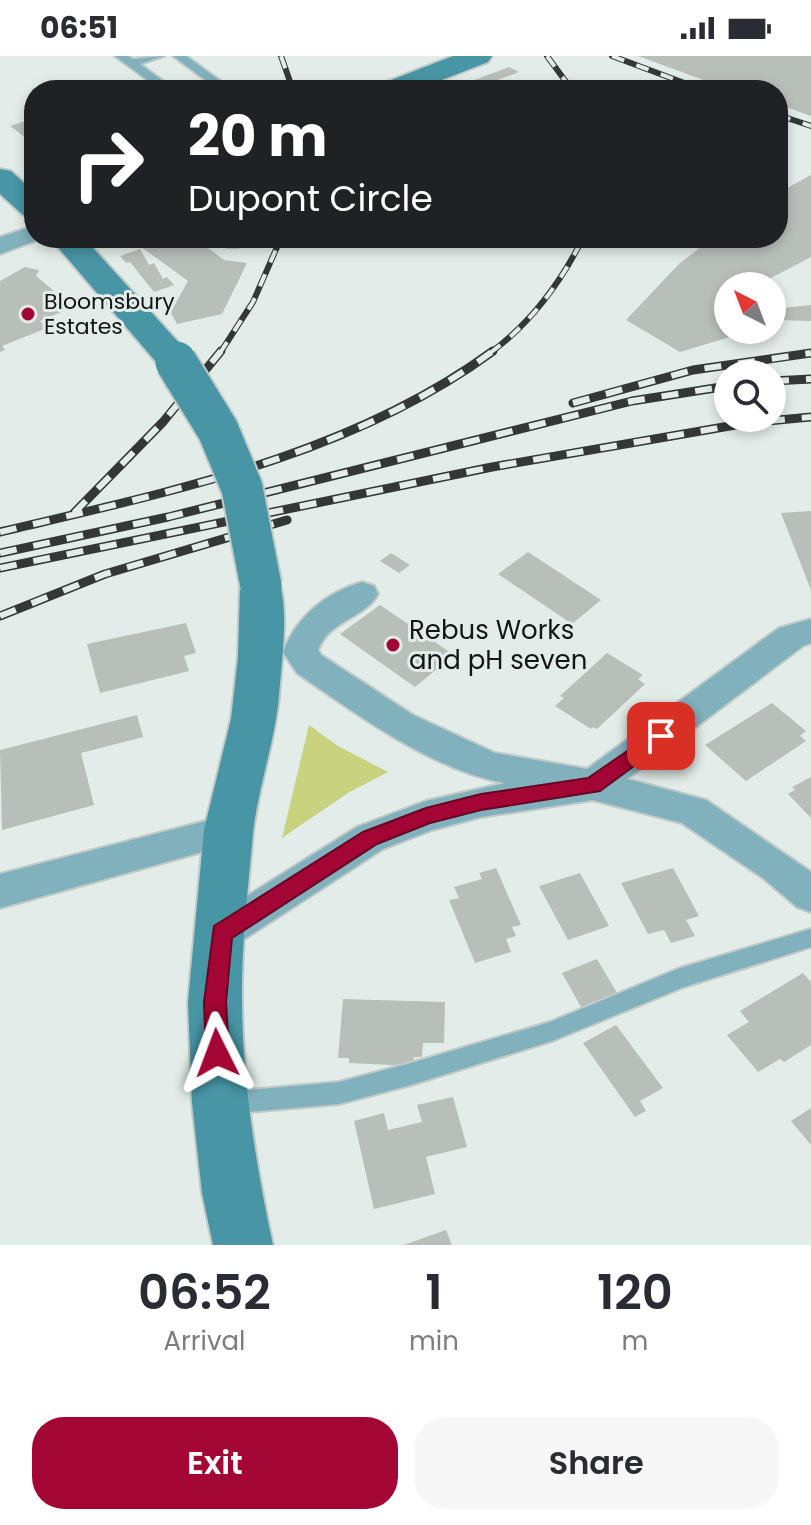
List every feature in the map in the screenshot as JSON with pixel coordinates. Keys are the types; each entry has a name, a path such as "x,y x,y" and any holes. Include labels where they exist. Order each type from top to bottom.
{"street":[{"path":"417,80 478,56"},
{"path":"0,178 24,199"},
{"path":"0,246 24,237"},
{"path":"75,248 176,362 218,430 242,488 261,586 260,657 254,719 229,830 215,1002 220,1103 232,1193 243,1245"},
{"path":"362,594 317,619 304,637 300,652 309,664 400,725 489,766 593,785 693,811 777,867 811,895"},
{"path":"221,933 370,838 426,816 481,802 593,785 791,637 811,631"},
{"path":"0,891 229,830"}],"lane":[{"path":"126,60 158,56"},
{"path":"179,56 213,80"},
{"path":"126,60 155,80"},
{"path":"220,1103 339,1093 411,1074 552,1031 680,978 811,938"}],"green space":[{"path":"309,725 338,746 388,772 348,793 282,838"}],"building":[{"path":"638,56 811,56 811,116 788,108 788,80 704,80"},
{"path":"509,67 519,72 498,80 474,80"},
{"path":"24,121 24,136 10,126"},
{"path":"811,175 811,257 782,272 714,272 714,342 680,352 626,320 679,264 699,248 788,248 788,188"},
{"path":"143,248 208,248 224,260 247,263 222,314 177,324 168,308 173,308 188,281"},
{"path":"140,249 149,265 154,263 163,279 167,277 174,285 154,292 130,262 126,263 120,256"},
{"name":"Bloomsbury Estates","path":"25,267 39,270 36,276 73,307 40,321 47,328 2,346 5,350 0,352 0,281"},
{"path":"811,305 811,321 786,320 786,308"},
{"path":"811,511 811,590 781,513"},
{"path":"528,552 601,600 572,624 498,574"},
{"path":"391,553 410,565 399,573 380,561"},
{"path":"380,605 454,655 415,687 340,634"},
{"path":"186,623 196,653 184,656 189,671 100,693 87,644"},
{"path":"607,653 643,675 638,679 645,684 597,729 591,729 555,706 564,698 560,696"},
{"path":"772,703 806,731 800,736 806,741 746,781 705,745"},
{"path":"137,715 143,737 81,753 94,805 2,830 0,750"},
{"path":"811,777 811,818 788,794 795,790 792,787"},
{"path":"496,868 521,925 512,927 516,936 506,939 511,952 475,963 449,900 459,898 454,887 482,879 479,873"},
{"path":"673,868 699,916 686,920 695,936 671,943 664,930 648,934 621,883"},
{"path":"580,873 609,926 568,940 539,886"},
{"path":"597,959 617,993 581,1007 562,973"},
{"path":"803,973 811,982 811,1045 784,1062 780,1059 758,1072 727,1035 749,1022 740,1011"},
{"path":"343,999 445,1002 444,1043 423,1043 422,1057 414,1057 414,1066 349,1063 349,1058 338,1058"},
{"path":"616,1025 663,1088 640,1101 646,1111 635,1117 583,1043"},
{"path":"453,1097 467,1147 426,1157 435,1194 374,1209 354,1121 384,1113 388,1130 422,1122 417,1105"},
{"path":"811,1108 811,1145 791,1121"},
{"path":"446,1230 452,1245 404,1245"}],"railway":[{"path":"281,56 289,80"},
{"path":"547,56 565,80"},
{"path":"612,56 676,80"},
{"path":"788,118 811,126"},
{"path":"220,353 253,302 277,248"},
{"path":"490,353 519,329 543,302 578,248"},
{"path":"74,513 163,422 221,351"},
{"path":"0,532 192,485 318,444 379,418 438,387 490,353"},
{"path":"573,403 693,370 811,353"},
{"path":"786,380 811,379"},
{"path":"0,553 168,517 632,401 714,388"},
{"path":"0,568 492,467 747,423 811,417"},
{"path":"0,616 105,574 287,520"}],"place":[{"name":"Bloomsbury Estates","path":"28,314"},
{"name":"Rebus Works and pH seven","path":"393,645"}],"route":[{"path":"217,1053 215,1002 221,933 370,838 426,816 481,802 593,785 661,736"}]}
